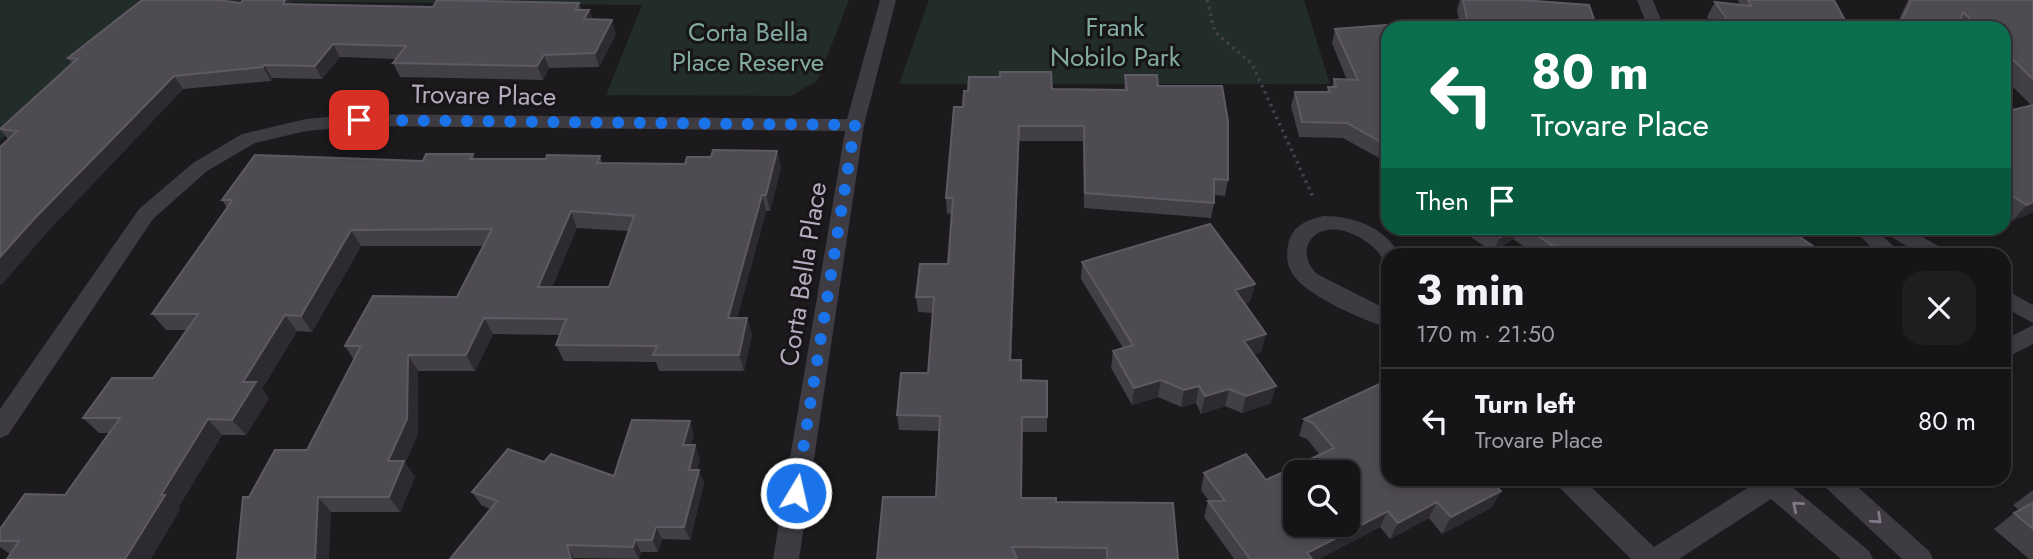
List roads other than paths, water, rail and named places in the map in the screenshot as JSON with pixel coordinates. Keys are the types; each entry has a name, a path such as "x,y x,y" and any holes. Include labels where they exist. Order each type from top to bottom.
{"street":[{"name":"Corta Bella Place","path":"786,559 855,125 888,0"},
{"path":"1645,0 1653,21"},
{"name":"Trovare Place","path":"0,428 146,214 200,167 249,138 306,125 359,120 855,125"},
{"path":"1381,316 1319,285 1302,273 1298,263 1297,246 1304,232 1315,224 1339,222 1368,232 1388,248"},
{"path":"1870,235 1885,248"},
{"path":"1904,235 1926,248"},
{"path":"2011,302 2033,316"},
{"path":"2011,343 2033,333"},
{"path":"1574,486 1649,559"},
{"path":"1657,559 1769,486"},
{"path":"1779,486 1860,559"},
{"path":"1841,486 1920,559"}],"park label":[{"name":"Frank Nobilo Park","path":"1115,42"},
{"name":"Corta Bella Place Reserve","path":"748,47"}]}
